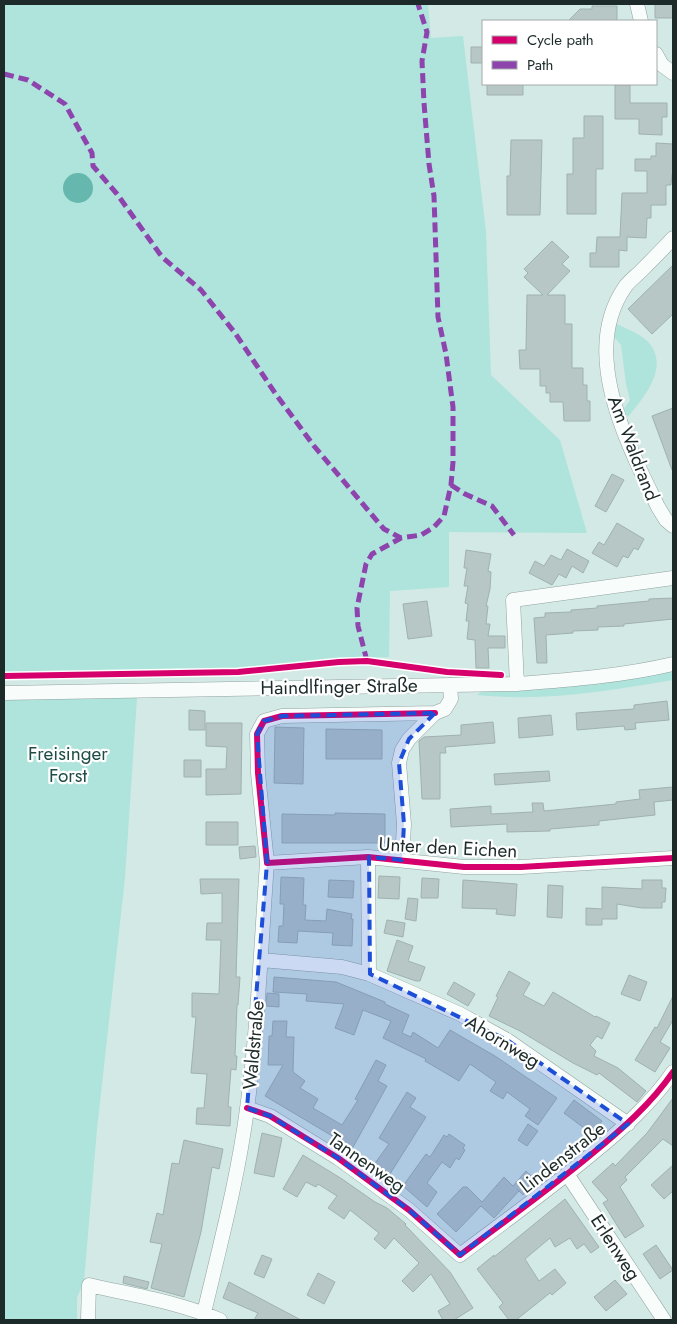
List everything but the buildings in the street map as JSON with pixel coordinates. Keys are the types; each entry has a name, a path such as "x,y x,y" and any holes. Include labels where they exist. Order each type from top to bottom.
{"street":[{"path":"637,4 641,20"},
{"path":"657,56 662,65 673,73"},
{"name":"Am Waldrand","path":"673,238 625,287 612,312 606,341 606,363 620,421 658,507 666,520 673,526"},
{"path":"517,684 514,600 673,578"},
{"name":"Haindlfinger Straße","path":"4,693 517,684 633,672 673,664"},
{"path":"267,863 258,773 257,734 264,721 282,716 435,713 445,709 451,699 450,685"},
{"path":"402,860 404,824 399,763 402,750 409,739 435,713"},
{"path":"368,858 369,974"},
{"name":"Unter den Eichen","path":"267,863 368,858 464,867 521,867 673,858"},
{"name":"Waldstraße","path":"204,1313 232,1197 247,1108 267,863"},
{"name":"Ahornweg","path":"260,960 342,967 369,974 460,1014 506,1040 628,1124"},
{"name":"Lindenstraße","path":"460,1255 568,1174 628,1124 664,1085 673,1072"},
{"name":"Tannenweg","path":"247,1108 270,1116 338,1158 409,1210 460,1255"},
{"name":"Erlenweg","path":"568,1174 664,1320"},
{"path":"88,1320 89,1285 204,1313 220,1320"}],"highlighted area":[{"path":"435,713 409,739 399,763 404,824 402,860 369,857 370,974 507,1040 628,1124 460,1255 409,1210 338,1158 270,1116 247,1108 267,863 257,734 264,721 282,716"}],"green space":[{"path":"4,4 428,4 431,38 463,36 486,232 491,375 560,440 587,533 449,532 449,587 390,591 389,657 318,660 243,669 4,673"},
{"path":"617,324 635,332 647,341 655,354 657,363 652,383 628,417 623,410 630,400 621,345 612,334"},
{"path":"673,671 673,680 576,694 527,697 477,695 482,691 578,686"},
{"name":"Freisinger Forst","path":"22,698 137,698 125,878 97,1129 84,1281 77,1298 77,1320 4,1320 4,700"}],"shaded area":[{"path":"78,173 89,177 93,188 89,199 78,203 67,199 63,188 67,177"}],"marked path":[{"path":"367,661 358,626 357,608 366,564 372,554 401,538 421,535 434,527 444,516 451,485 453,462 453,407 446,354 438,317 434,196 429,164 424,103 422,61 427,32 418,4"},
{"path":"4,74 28,80 65,104 92,153 93,166 117,194 162,257 201,290 235,333 275,393 314,446 384,529 401,538"},
{"path":"451,485 465,494 492,506 514,535"}],"cycle path":[{"path":"4,676 238,672 367,661 447,672 501,675"},
{"path":"435,713 282,716 264,721 257,734 258,773 267,863 368,857 464,867 521,867 673,858"},
{"path":"247,1108 270,1116 338,1158 409,1210 460,1255 615,1135 636,1116 673,1072"}]}
